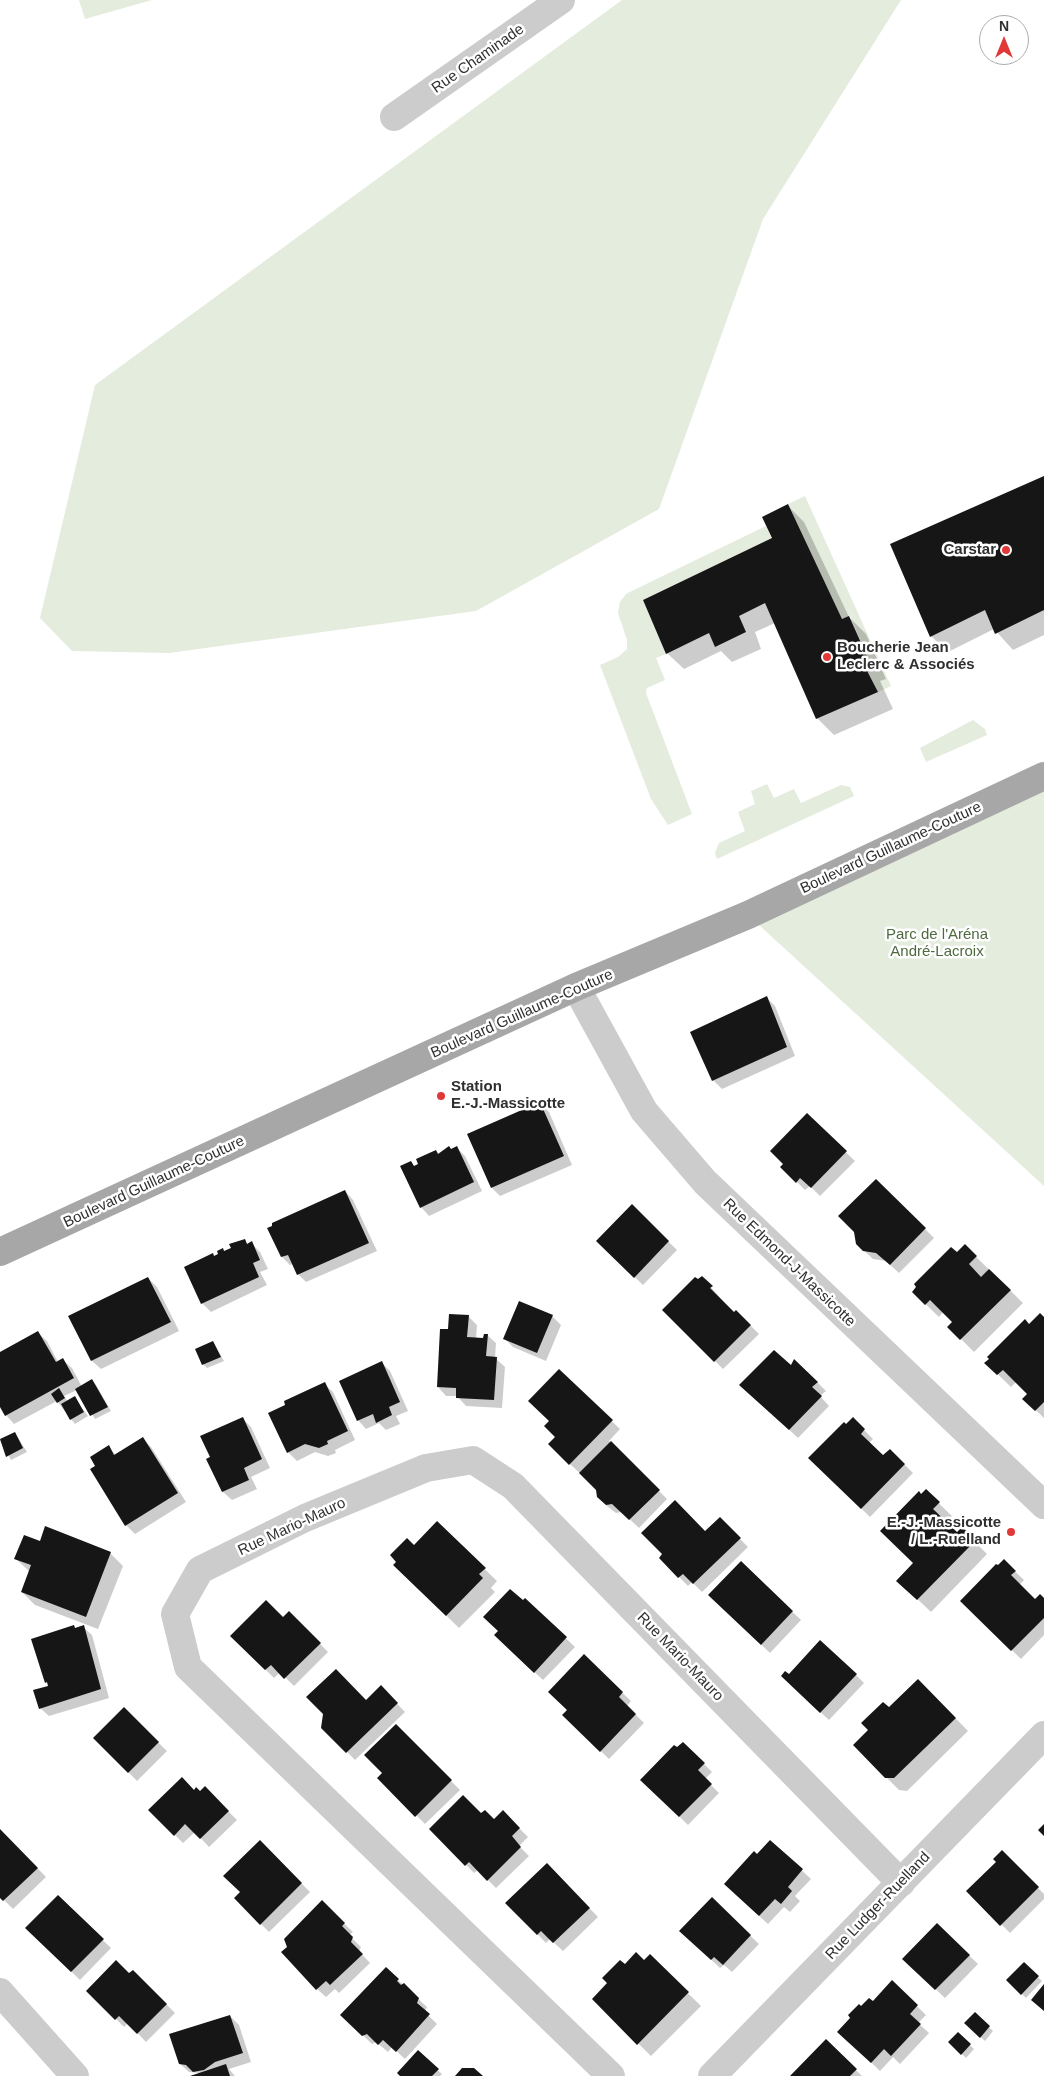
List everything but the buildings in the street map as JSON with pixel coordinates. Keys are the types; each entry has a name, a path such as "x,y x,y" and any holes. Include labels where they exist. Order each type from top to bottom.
{"main road":[{"name":"Boulevard Guillaume-Couture","path":"0,1252 576,988 748,915 1044,776"}],"street":[{"name":"Rue Chaminade","path":"394,117 561,0"},
{"name":"Rue Edmond-J-Massicotte","path":"576,988 644,1111 705,1182 1044,1505"},
{"name":"Rue Mario-Mauro","path":"611,2076 188,1667 175,1614 200,1570 305,1518 426,1468 473,1460 513,1486 901,1883"},
{"name":"Rue Ludger-Ruelland","path":"712,2076 1044,1736"},
{"path":"0,1992 75,2076"}],"green space":[{"path":"79,0 152,0 85,19"},
{"path":"622,0 901,0 763,219 659,509 476,611 169,653 72,651 40,618 95,385"},
{"path":"805,496 891,686 878,692 864,665 870,662 850,616 842,619 788,504"},
{"path":"766,526 772,538 643,600 666,654 656,658 665,680 647,688 646,693 692,814 668,825 651,799 600,665 618,657 627,649 627,640 618,613 620,602 626,594"},
{"path":"973,720 985,729 987,735 926,762 920,748"},
{"name":"Parc de l'Aréna André-Lacroix","path":"1044,776 1044,1186 748,915"},
{"path":"767,784 774,798 794,789 801,803 841,785 850,787 854,796 717,859 715,853 719,843 745,831 738,812 755,804 751,791"}],"place":[{"name":"Carstar","path":"1006,550"},
{"name":"Boucherie Jean Leclerc & Associés","path":"827,657"},
{"name":"Station E.-J.-Massicotte","path":"441,1096"},
{"name":"E.-J.-Massicotte / L.-Ruelland","path":"1011,1532"}]}
